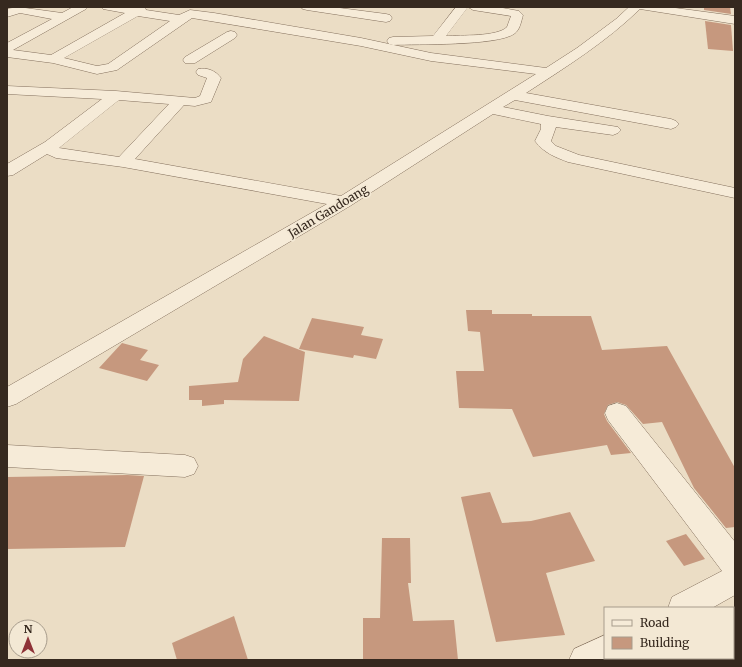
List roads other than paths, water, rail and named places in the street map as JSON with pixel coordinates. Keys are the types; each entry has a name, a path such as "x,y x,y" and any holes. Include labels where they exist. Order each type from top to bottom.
{"street":[{"path":"7,48 82,7"},
{"path":"107,7 140,9 183,21 248,23 361,42 387,44 470,39 499,35 509,32 513,28 517,15 515,13 474,7"},
{"path":"7,53 53,59 97,70 112,67 202,7"},
{"path":"308,7 390,15 374,32 361,42"},
{"path":"436,40 462,7"},
{"name":"Jalan Gandoang","path":"7,398 344,202 514,95 588,46 620,22 636,7"},
{"path":"644,7 735,20"},
{"path":"53,59 140,9"},
{"path":"7,13 20,10 64,17"},
{"path":"190,60 248,23"},
{"path":"374,32 387,44 431,57 548,72"},
{"path":"216,33 231,35"},
{"path":"7,90 116,95 179,102 195,102 206,99 214,78 212,75 203,72"},
{"path":"7,171 52,145 116,95"},
{"path":"514,95 671,124"},
{"path":"124,162 179,102"},
{"path":"490,109 548,121 613,130"},
{"path":"548,121 549,129 543,140 550,149 574,159 735,193"},
{"path":"52,145 51,150 56,152 124,162 344,202"},
{"path":"617,412 735,565"},
{"path":"7,456 185,466"},
{"path":"685,607 735,579"},
{"path":"585,660 604,651"}]}
